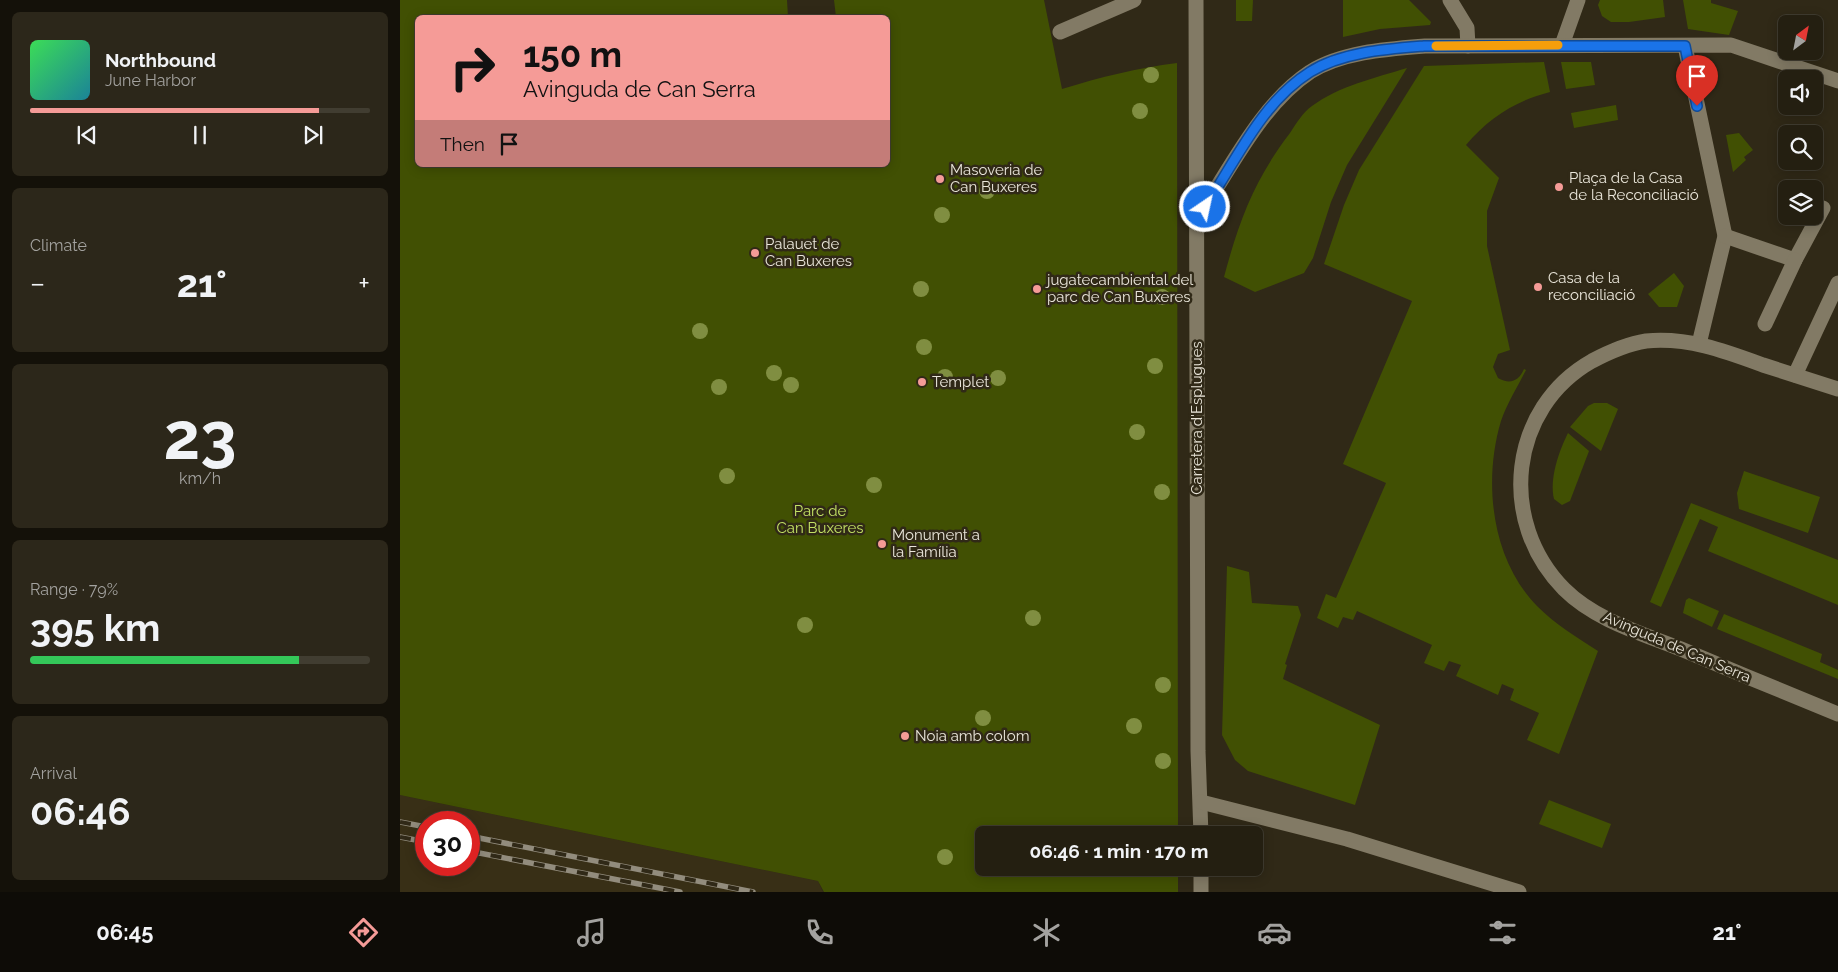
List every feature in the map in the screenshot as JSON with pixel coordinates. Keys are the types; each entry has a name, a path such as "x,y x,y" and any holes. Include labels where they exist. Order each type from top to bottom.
{"street":[{"path":"1060,32 1134,0"},
{"name":"Carretera d'Esplugues","path":"1196,0 1198,741 1201,826"},
{"path":"1450,0 1468,28 1468,46"},
{"path":"1562,45 1578,0"},
{"path":"1196,220 1268,110 1286,91 1310,72 1347,58 1384,50 1468,46 1731,45 1838,80"},
{"path":"1685,46 1725,236 1699,344"},
{"path":"1765,324 1814,225"},
{"path":"1725,236 1795,260"},
{"path":"1795,375 1838,283"},
{"name":"Avinguda de Can Serra","path":"1838,389 1699,344 1674,340 1645,341 1626,346 1586,364 1556,389 1538,413 1523,452 1521,491 1526,524 1541,558 1554,578 1565,590 1596,612 1838,714"},
{"path":"1201,802 1347,840 1520,892"},
{"path":"1201,876 1201,892"}],"shaded area":[{"path":"400,795 478,811 415,811 415,876 480,876 480,811 818,881 823,892 400,892"}],"green space":[{"name":"Parc de Can Buxeres","path":"400,0 787,0 788,15 415,15 415,167 890,167 890,15 836,15 834,0 1044,0 1062,89 1119,73 1177,63 1178,826 975,826 975,876 1178,876 1178,892 824,892 818,881 400,795"},
{"path":"1236,0 1253,0 1252,21 1236,21"},
{"path":"1343,0 1409,0 1431,22 1430,25 1380,29 1343,37"},
{"path":"1600,0 1663,0 1665,17 1629,22 1611,22 1602,16 1598,5"},
{"path":"1683,0 1711,0 1711,3 1738,11 1729,35 1688,29"},
{"path":"1544,62 1550,92 1525,100 1504,112 1493,119 1466,145 1499,178 1487,211 1487,246 1510,350 1498,354 1493,367 1498,378 1506,381 1514,381 1524,369 1526,370 1503,414 1495,444 1492,494 1501,543 1509,566 1537,606 1558,624 1598,651 1559,754 1527,740 1539,713 1510,700 1514,689 1502,684 1498,695 1456,676 1461,665 1449,661 1444,671 1424,663 1432,645 1357,611 1353,620 1343,617 1338,628 1317,618 1326,594 1336,598 1386,483 1343,464 1412,301 1324,264 1344,205 1359,170 1424,66"},
{"path":"1561,62 1591,62 1595,85 1566,89"},
{"path":"1407,68 1347,165 1331,202 1313,258 1304,273 1255,292 1224,277 1242,219 1257,184 1277,150 1303,115 1312,106 1334,93 1358,83"},
{"path":"1616,105 1618,120 1574,128 1571,113"},
{"path":"1739,133 1753,150 1744,157 1746,160 1733,172 1726,135"},
{"path":"1674,273 1684,286 1677,307 1659,307 1648,294"},
{"path":"1594,403 1607,403 1618,409 1601,451 1570,427 1588,406"},
{"path":"1568,433 1589,451 1570,501 1562,505 1554,499 1553,483 1558,457"},
{"path":"1744,471 1820,497 1808,533 1739,509 1737,493"},
{"path":"1691,503 1838,560 1838,605 1708,551 1718,527 1700,519 1661,607 1650,602"},
{"path":"1227,566 1249,572 1252,603 1298,606 1301,615 1285,664 1287,665 1283,679 1380,725 1355,805 1248,771 1235,760 1222,735"},
{"path":"1689,598 1719,611 1712,627 1683,613 1686,600"},
{"path":"1724,614 1822,654 1820,662 1838,670 1838,679 1717,629"},
{"path":"1549,800 1611,824 1602,848 1539,824"}],"railway":[{"path":"400,822 415,825"},
{"path":"400,837 415,840"},
{"path":"480,838 753,892"},
{"path":"480,853 680,892"}],"slow traffic":[{"path":"1436,46 1558,45"}],"place":[{"name":"Masoveria de Can Buxeres","path":"940,179"},
{"name":"Plaça de la Casa de la Reconciliació","path":"1559,187"},
{"name":"Palauet de Can Buxeres","path":"755,253"},
{"name":"Casa de la reconciliació","path":"1538,287"},
{"name":"jugatecambiental del parc de Can Buxeres","path":"1037,289"},
{"name":"Templet","path":"922,382"},
{"name":"Monument a la Família","path":"882,544"},
{"name":"Noia amb colom","path":"905,736"}],"route":[{"path":"1205,207 1268,110 1286,91 1310,72 1326,64 1384,50 1424,46 1685,46 1697,106"}]}
